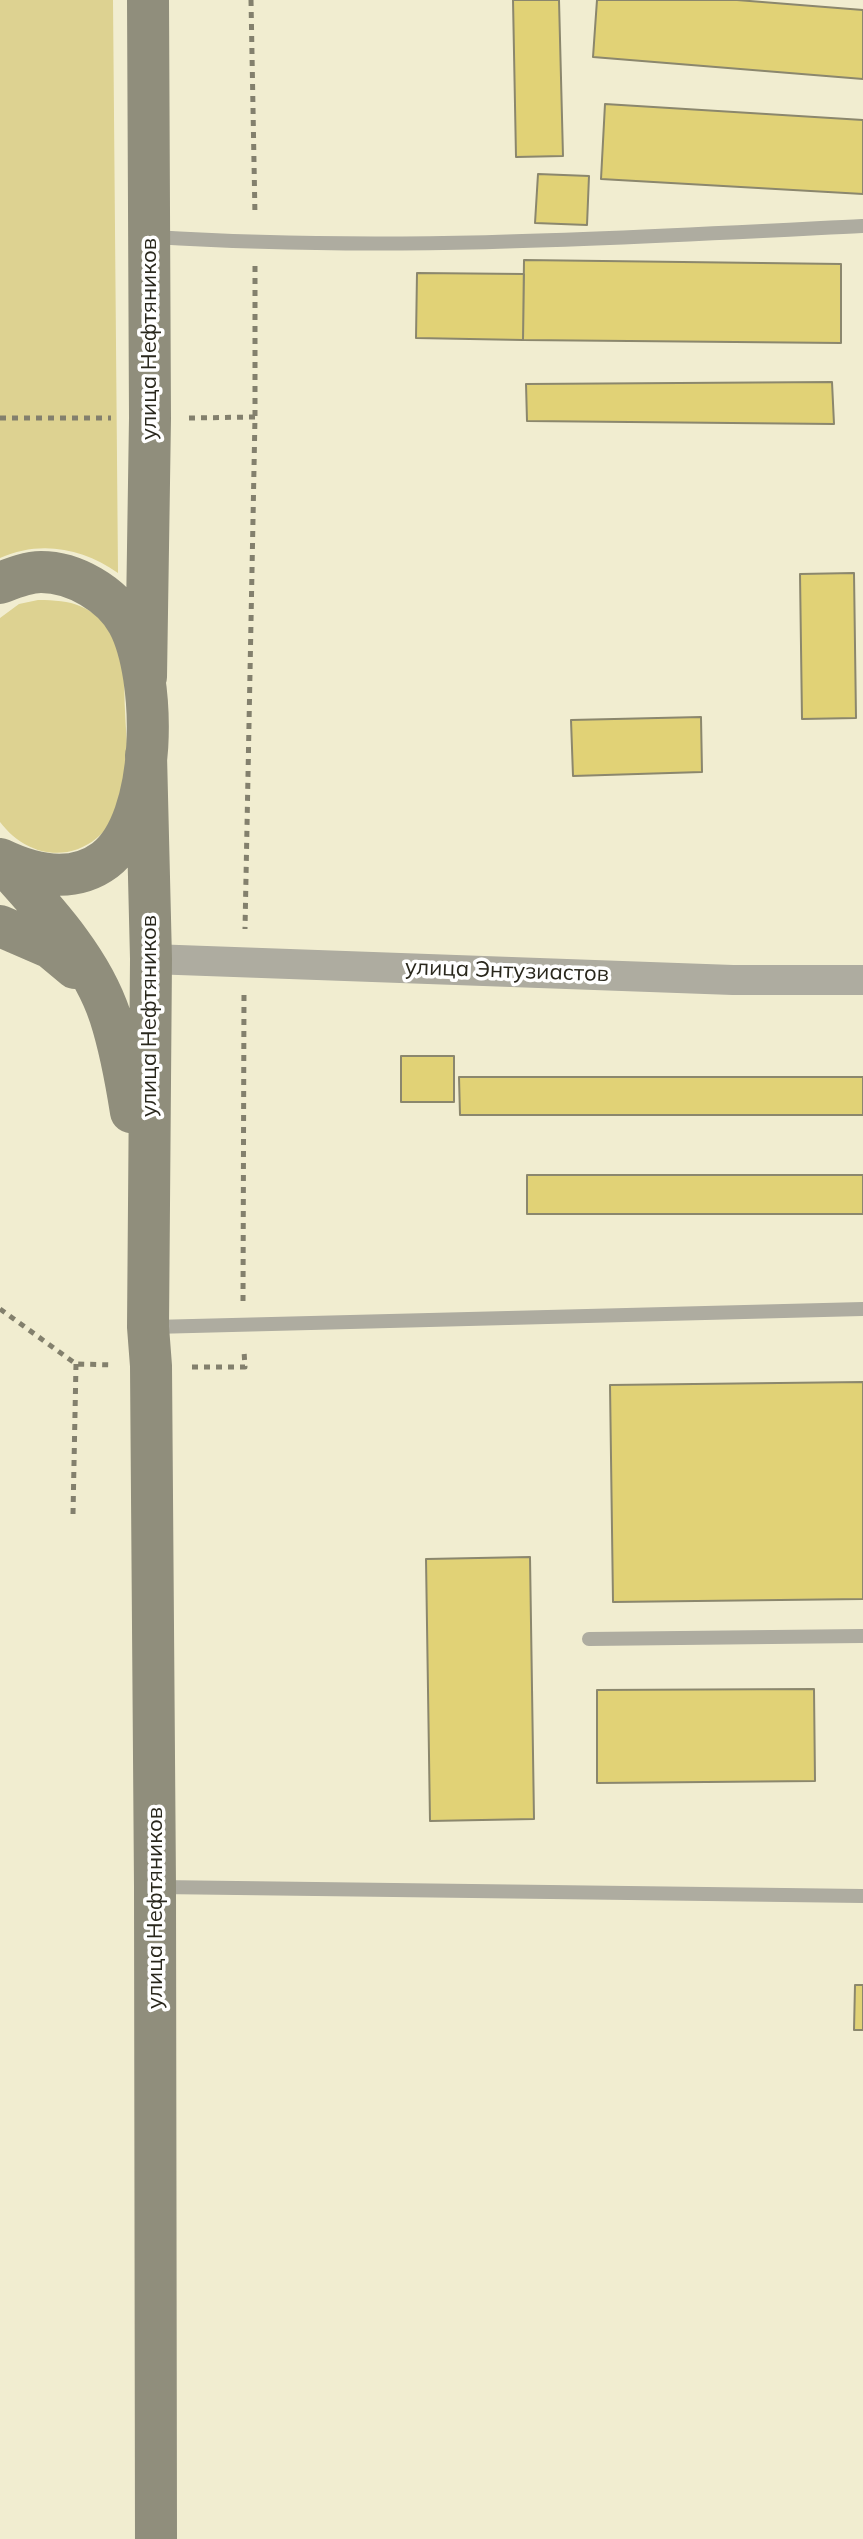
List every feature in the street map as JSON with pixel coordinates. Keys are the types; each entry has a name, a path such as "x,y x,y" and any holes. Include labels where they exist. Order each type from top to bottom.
{"main road":[{"name":"улица Нефтяников","path":"148,0 150,418 146,755 151,959 148,1327 151,1366 155,1887 156,2539"},
{"name":"улица Нефтяников","path":"0,583 42,572 63,576 93,588 118,609 128,623 146,677"},
{"name":"улица Нефтяников","path":"6,875 30,871 68,875 88,870 105,860 119,846 136,813 146,755"},
{"name":"улица Нефтяников","path":"6,875 71,943 110,1014 131,1111 148,1277"},
{"path":"0,926 51,948 96,986"}],"street":[{"name":"улица Энтузиастов","path":"151,959 733,980 863,980"}],"lane":[{"path":"149,236 255,243 563,242 862,226"},
{"path":"148,1327 863,1309"},
{"path":"589,1639 863,1636"},
{"path":"155,1887 863,1896"}],"path":[{"path":"245,1367 244,961 255,417 251,0"},
{"path":"0,418 255,417"},
{"path":"73,1514 76,1364"}],"shaded area":[{"path":"0,0 113,0 118,573 105,564 61,549 30,549 0,558"},
{"path":"38,600 61,601 89,610 104,624 123,656 127,765 123,797 114,818 102,834 69,852 51,853 33,848 16,838 0,822 0,618 19,604"}],"building":[{"path":"513,0 559,0 563,156 516,157"},
{"path":"597,0 737,0 863,10 863,79 593,57"},
{"path":"605,104 863,120 863,194 601,179"},
{"path":"538,174 589,176 587,225 535,223"},
{"path":"524,260 841,264 841,343 523,340"},
{"path":"417,273 524,274 523,340 416,338"},
{"path":"832,382 834,424 527,421 526,384"},
{"path":"854,573 856,718 802,719 800,574"},
{"path":"701,717 702,772 573,776 571,720"},
{"path":"401,1056 454,1056 454,1102 401,1102"},
{"path":"459,1077 863,1077 863,1115 460,1115"},
{"path":"527,1175 863,1175 863,1214 527,1214"},
{"path":"863,1382 863,1599 613,1602 610,1385"},
{"path":"530,1557 534,1819 430,1821 426,1559"},
{"path":"814,1689 815,1781 597,1783 597,1690"},
{"path":"855,1985 863,1985 863,2030 854,2030"}]}
